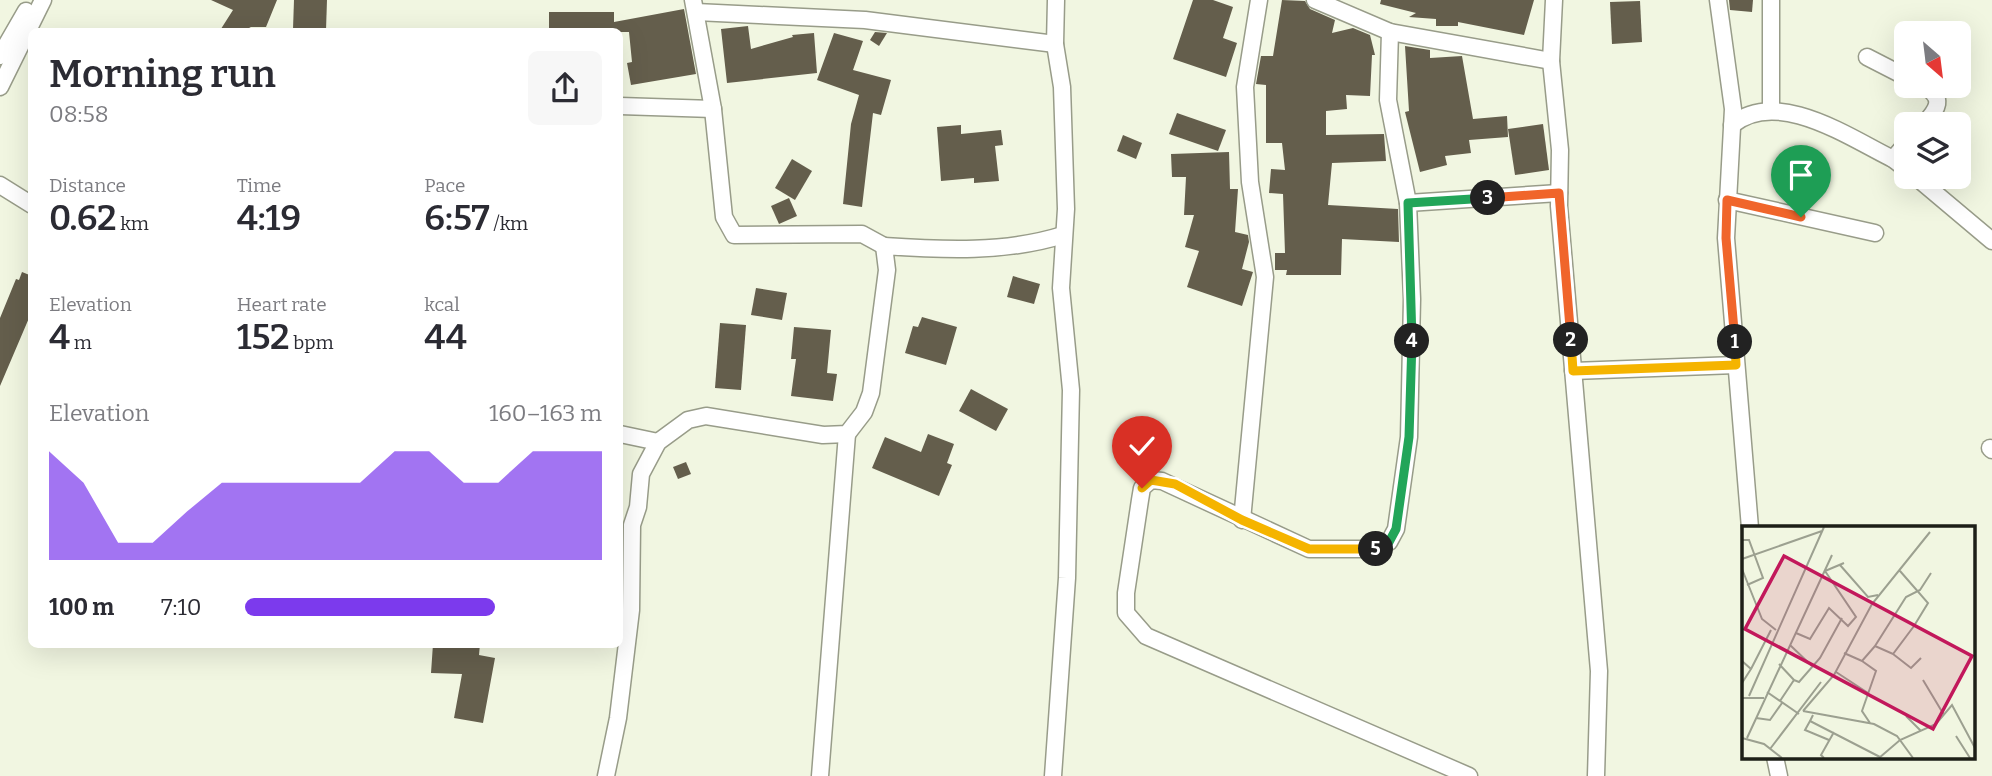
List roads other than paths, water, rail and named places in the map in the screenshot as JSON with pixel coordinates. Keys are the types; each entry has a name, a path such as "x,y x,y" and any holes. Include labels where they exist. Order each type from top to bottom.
{"street":[{"path":"0,56 32,0"},
{"path":"29,28 43,0"},
{"path":"1053,776 1067,578 1071,390 1060,288 1066,209 1062,87 1055,44 1056,0"},
{"path":"1242,520 1265,277 1250,182 1245,87 1259,0"},
{"path":"1315,0 1390,32 1551,61"},
{"path":"1554,0 1551,61 1560,150 1559,193 1600,671 1596,776"},
{"path":"1718,0 1732,125 1726,238 1750,526"},
{"path":"1771,0 1771,111"},
{"path":"1055,44 865,20 695,6 713,109 724,217 734,235 862,234 884,246 998,248 1034,244 1063,235"},
{"path":"0,87 28,30"},
{"path":"1390,32 1388,100 1408,203 1412,299 1409,437 1396,529 1389,542 1374,550 1309,549 1242,520 1175,484 1151,480 1142,488 1126,593 1126,613 1146,636 1469,776"},
{"path":"1867,57 1894,71"},
{"path":"623,106 713,109"},
{"path":"1732,125 1739,120 1771,111 1797,114 1819,122 1894,161"},
{"path":"0,186 28,203"},
{"path":"1930,189 1992,241"},
{"path":"1408,203 1559,193"},
{"path":"1727,200 1875,233"},
{"path":"820,776 847,434 864,412 871,393 887,270 884,246"},
{"path":"1573,371 1736,365"},
{"path":"606,776 618,718 631,610 632,525 638,507 641,474 658,442 688,420 706,416 824,435 847,434"},
{"path":"623,435 658,442"},
{"path":"1775,758 1779,776"}]}
